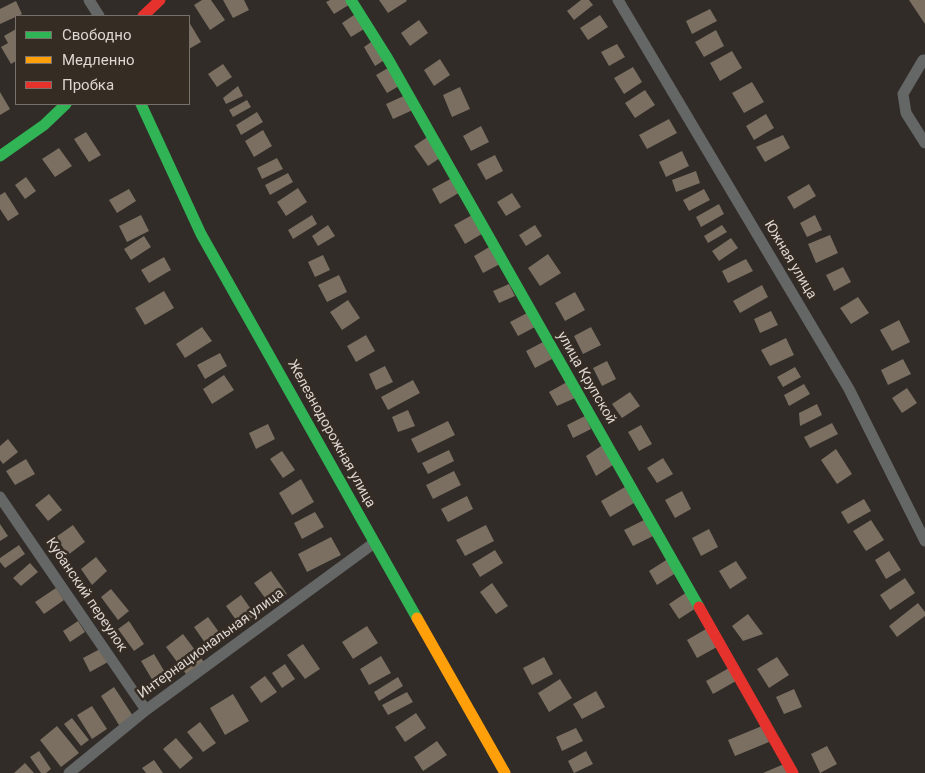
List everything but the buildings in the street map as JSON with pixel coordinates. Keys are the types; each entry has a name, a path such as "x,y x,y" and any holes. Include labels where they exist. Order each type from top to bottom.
{"street":[{"path":"89,0 98,15"},
{"path":"144,15 160,0"},
{"name":"улица Крупской","path":"351,0 388,59 793,773"},
{"name":"Южная улица","path":"618,0 849,389 925,541"},
{"path":"925,60 923,60 903,94 906,113 925,143"},
{"path":"0,156 44,125 65,105"},
{"name":"Железнодорожная улица","path":"141,105 201,234 505,773"},
{"name":"Кубанский переулок","path":"0,497 146,710"},
{"name":"Интернациональная улица","path":"69,773 146,710 374,543"}],"traffic: fast":[{"path":"351,0 388,59 699,607"},
{"path":"0,156 44,125 65,105"},
{"path":"141,105 201,234 417,618"}],"traffic: slow":[{"path":"417,618 505,773"}],"traffic: jam":[{"path":"144,15 160,0"},
{"path":"699,607 793,773"}]}
